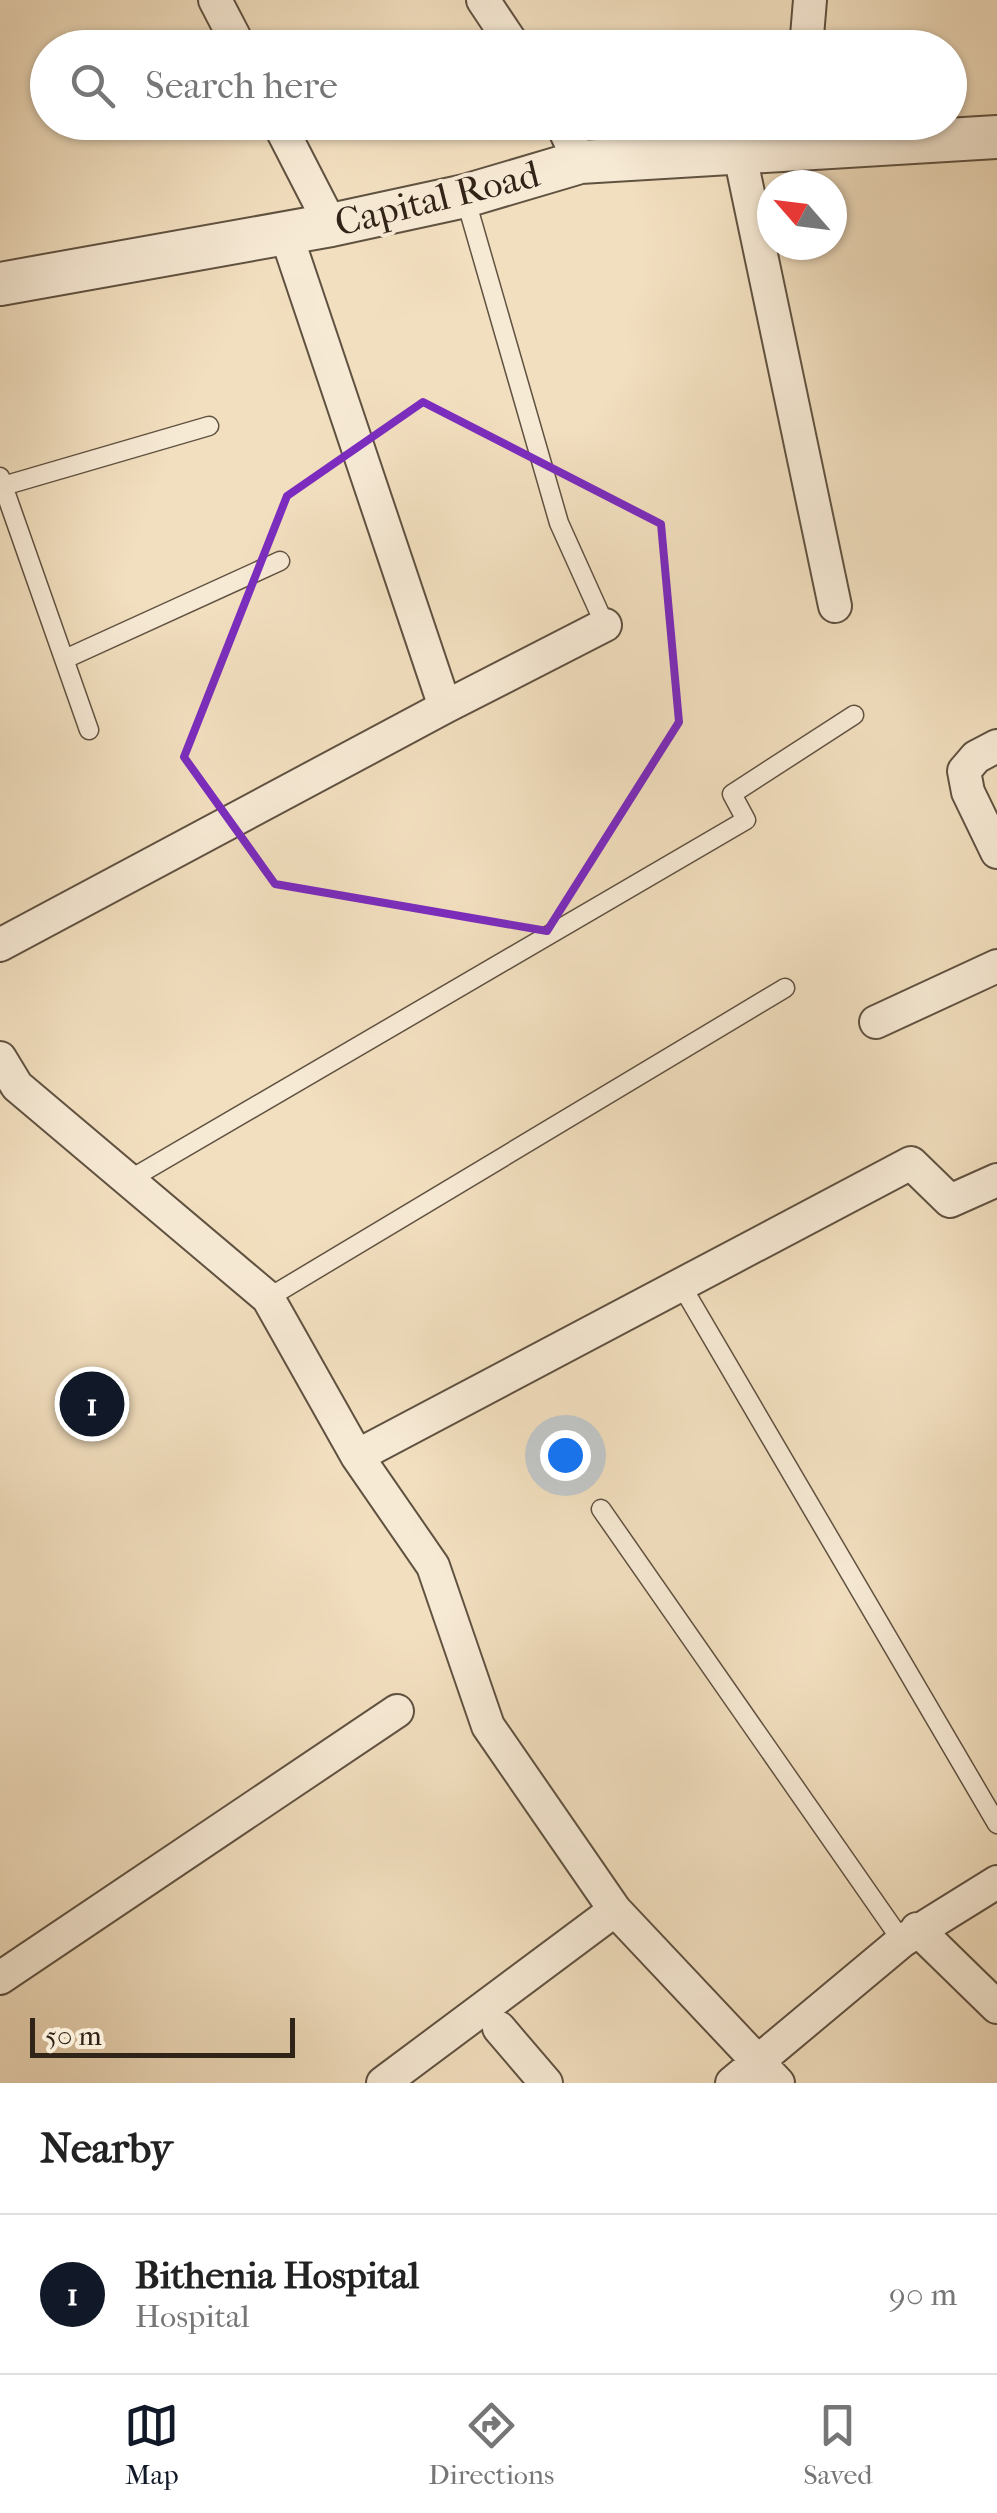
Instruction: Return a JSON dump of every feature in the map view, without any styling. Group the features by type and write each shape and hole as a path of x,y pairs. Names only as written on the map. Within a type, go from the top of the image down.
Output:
{"street":[{"path":"215,0 231,30"},
{"path":"482,0 503,30"},
{"path":"808,30 810,0"},
{"path":"287,140 331,225"},
{"path":"570,140 580,162"},
{"name":"Capital Road","path":"0,284 331,225 465,196 580,162 740,155 788,140"},
{"name":"Capital Road","path":"917,140 996,142"},
{"path":"740,155 834,606"},
{"path":"286,234 444,707"},
{"path":"0,945 606,624"},
{"path":"997,746 976,757 964,771 968,792 997,852"},
{"path":"876,1022 997,966"},
{"path":"0,1058 16,1086 268,1298 358,1456 433,1566 488,1726 615,1910 767,2072"},
{"path":"358,1456 911,1163 950,1200 997,1180"},
{"path":"0,1978 397,1711"},
{"path":"732,2083 767,2072 910,1935 997,1882"},
{"path":"383,2083 615,1910"},
{"path":"910,1935 997,2008"},
{"path":"499,2028 546,2083"}],"lane":[{"path":"465,196 560,523 606,624"},
{"path":"90,730 2,482 209,426"},
{"path":"65,660 280,561"},
{"path":"129,1180 746,820 732,794 854,715"},
{"path":"268,1298 785,988"},
{"path":"680,1283 997,1824"},
{"path":"601,1509 910,1935"}],"highlighted area":[{"path":"423,402 661,524 679,722 547,931 275,884 184,757 287,496"}],"place":[{"name":"Bithenia Hospital","path":"92,1404"}]}
